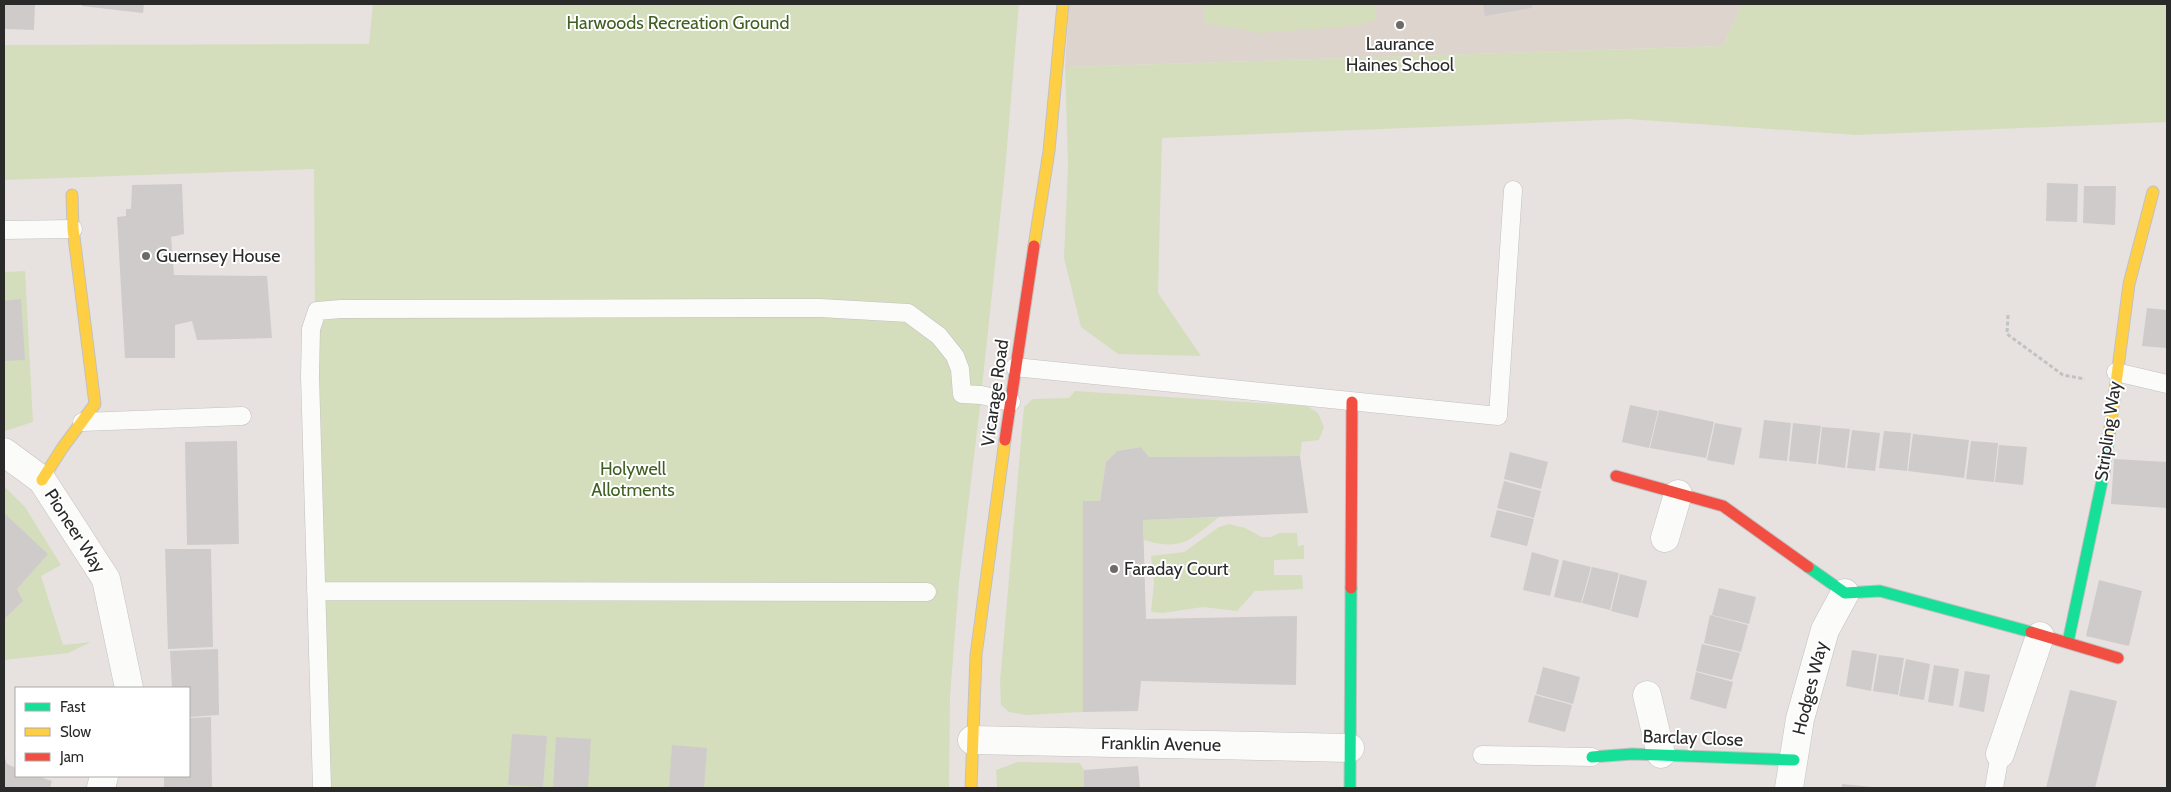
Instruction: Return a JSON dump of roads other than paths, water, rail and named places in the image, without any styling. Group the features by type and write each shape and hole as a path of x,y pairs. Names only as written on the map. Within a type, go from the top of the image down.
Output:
{"street":[{"name":"Vicarage Road","path":"971,788 976,655 1015,367 1049,151 1063,6"},
{"name":"Stripling Way","path":"2068,642 2104,472 2129,284 2153,192"},
{"path":"42,480 95,404 73,229 72,195"},
{"path":"1350,788 1352,402"},
{"name":"Pioneer Way","path":"4,452 42,480 106,579 130,687"},
{"path":"1616,476 1723,506 1845,593 1880,591 2040,636 2068,642 2118,658"},
{"path":"1665,538 1678,494"},
{"name":"Hodges Way","path":"1789,788 1800,719 1825,630 1845,593"},
{"path":"2000,754 2040,636"},
{"path":"1647,695 1661,754"},
{"name":"Franklin Avenue","path":"972,740 1350,748"},
{"name":"Barclay Close","path":"1592,757 1661,754 1794,760"}],"lane":[{"path":"1015,367 1498,416 1513,190"},
{"path":"4,230 73,229"},
{"path":"322,788 310,376 311,329 317,311 341,309 820,308 908,313 938,336 955,356 960,369 962,394 981,395 1011,402"},
{"path":"2116,378 2167,384"},
{"path":"82,422 242,416"},
{"path":"316,591 928,592"},
{"path":"1994,788 2000,754"},
{"path":"1482,755 1592,757"}],"place":[{"name":"Laurance Haines School","path":"1400,25"},
{"name":"Guernsey House","path":"146,256"},
{"name":"Faraday Court","path":"1114,569"}],"park label":[{"name":"Harwoods Recreation Ground","path":"678,23"},
{"name":"Holywell Allotments","path":"633,479"}]}
